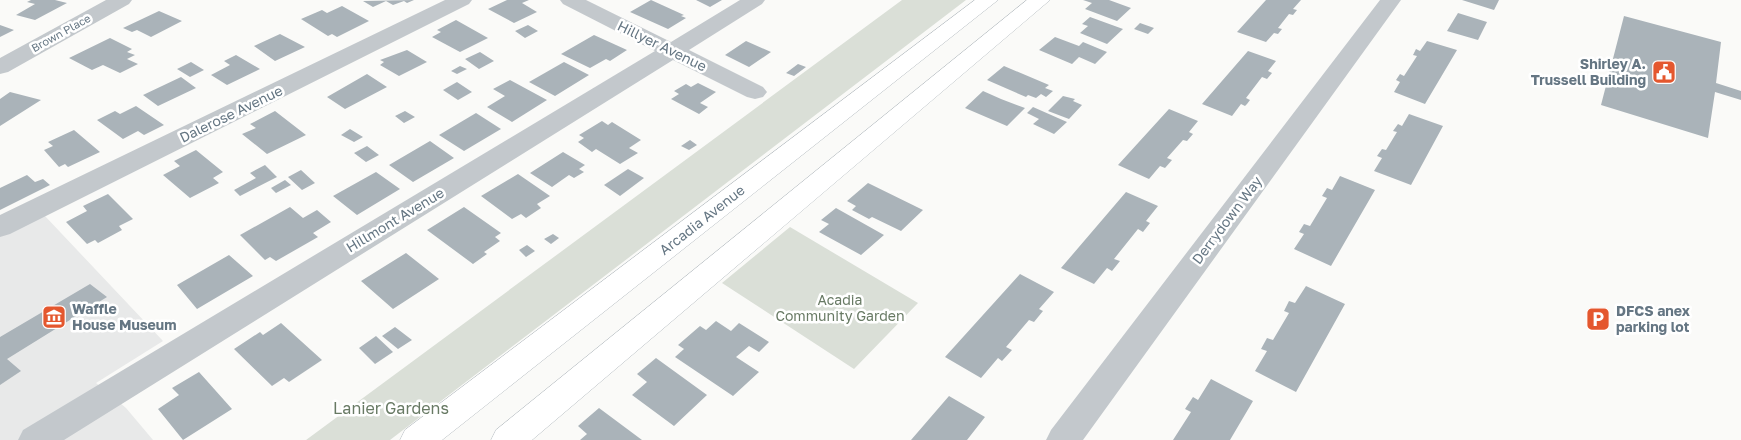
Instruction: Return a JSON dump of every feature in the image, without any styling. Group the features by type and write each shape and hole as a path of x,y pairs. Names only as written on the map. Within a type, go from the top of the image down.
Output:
{"street":[{"name":"Brown Place","path":"0,67 122,0"},
{"name":"Dalerose Avenue","path":"0,227 462,0"},
{"name":"Hillyer Avenue","path":"570,0 755,92"},
{"name":"Hillmont Avenue","path":"35,440 755,0"},
{"name":"Arcadia Avenue","path":"417,440 988,0"},
{"path":"508,440 1040,0"},
{"name":"Derrydown Way","path":"1063,440 1391,0"}],"shaded area":[{"path":"44,215 163,341 96,383 126,408 153,440 0,440 0,235"}],"green space":[{"name":"Lanier Gardens","path":"902,0 966,0 390,440 306,440"},
{"name":"Acadia Community Garden","path":"790,227 918,303 854,369 722,283"}],"building":[{"path":"31,0 55,0 67,3 35,20 16,15 35,4 27,2"},
{"path":"414,0 393,5 386,1 373,7 363,1"},
{"path":"507,0 529,0 522,3 537,12 514,23 488,9"},
{"path":"651,0 684,15 681,16 686,18 668,29 630,12"},
{"path":"696,0 722,0 710,7"},
{"path":"1083,0 1109,0 1131,8 1117,21 1085,9 1092,3"},
{"path":"1266,0 1301,0 1293,9 1297,10 1293,15 1289,14 1278,28 1282,29 1278,34 1274,33 1266,42 1237,32"},
{"path":"1462,0 1499,0 1494,10"},
{"path":"342,6 369,21 337,37 332,34 328,36 301,19 322,10 327,13"},
{"path":"159,11 182,21 151,37 137,30 132,32 123,28"},
{"path":"1458,13 1487,22 1478,40 1447,31"},
{"name":"Shirley A. Trussell Building","path":"1624,16 1721,42 1716,83 1741,91 1741,100 1715,92 1708,138 1601,105"},
{"path":"1090,17 1123,29 1107,44 1080,33 1088,26 1082,24"},
{"path":"456,20 488,38 460,52 432,37 441,32 437,30"},
{"path":"1140,23 1154,28 1148,34 1134,29"},
{"path":"0,25 14,30 0,37"},
{"path":"528,25 538,31 525,38 515,31"},
{"path":"280,34 305,47 275,61 254,46"},
{"path":"594,35 627,50 610,61 606,59 590,68 561,54"},
{"path":"1055,37 1079,46 1083,42 1107,52 1095,64 1079,57 1072,64 1039,50"},
{"path":"110,38 132,49 127,52 135,55 127,59 138,64 120,73 103,65 92,70 69,58"},
{"path":"746,41 771,52 749,67 725,55"},
{"path":"1427,41 1457,50 1425,104 1394,92 1400,82 1396,80 1400,74 1404,76 1417,56 1413,55 1416,49 1420,51"},
{"path":"407,50 427,62 399,76 380,65 384,62 380,60"},
{"path":"1248,51 1276,61 1268,71 1272,73 1267,79 1262,77 1246,98 1250,100 1247,104 1245,106 1241,104 1232,116 1202,104"},
{"path":"480,52 494,61 479,69 465,59"},
{"path":"236,55 260,69 227,85 211,75 230,65 224,61"},
{"path":"191,62 204,70 190,77 177,69"},
{"path":"564,62 589,75 555,96 529,82"},
{"path":"798,64 806,67 794,76 786,73"},
{"path":"460,66 467,69 457,74 451,71"},
{"path":"1004,66 1049,85 1045,88 1053,91 1046,97 1041,94 1036,98 1028,95 1026,97 987,80"},
{"path":"367,74 387,87 345,109 327,97"},
{"path":"181,77 196,88 158,106 143,95"},
{"path":"510,80 547,100 512,122 487,107 505,96 493,89"},
{"path":"457,82 472,92 458,100 443,90"},
{"path":"698,83 716,92 700,103 708,107 699,114 671,99 679,94 674,91 686,84 691,87"},
{"path":"983,91 1025,108 1007,126 965,108"},
{"path":"10,92 41,100 0,126 0,99"},
{"path":"1063,96 1075,99 1073,101 1082,105 1069,119 1048,111"},
{"path":"136,106 164,125 144,135 138,131 123,139 97,120 115,111 120,114"},
{"path":"1033,107 1067,122 1054,134 1033,124 1039,119 1027,113"},
{"path":"1169,109 1198,121 1189,132 1193,134 1187,141 1183,140 1167,158 1172,160 1165,168 1160,166 1149,179 1118,165"},
{"path":"275,111 306,135 267,154 242,134 256,128 250,124"},
{"path":"405,111 415,117 404,123 395,116"},
{"path":"476,113 501,129 464,151 439,135"},
{"path":"1409,114 1443,126 1411,185 1374,171 1382,158 1377,156 1382,149 1386,150 1397,132 1393,131 1398,124 1402,126"},
{"path":"602,121 608,125 612,122 641,140 629,148 638,153 620,164 596,149 592,152 578,142 584,138 579,135"},
{"path":"350,129 363,137 354,142 341,135"},
{"path":"74,130 100,152 68,167 65,164 59,167 44,150 53,146 48,142"},
{"path":"690,140 697,145 689,150 681,146"},
{"path":"430,141 454,158 413,182 389,165"},
{"path":"367,146 379,155 366,162 354,153"},
{"path":"196,150 223,172 213,178 219,183 190,198 163,175 180,166 174,161"},
{"path":"563,152 585,165 579,169 584,172 574,178 569,175 552,187 530,173"},
{"path":"265,165 277,177 240,196 234,190 256,178 250,173"},
{"path":"628,169 644,178 620,196 604,185"},
{"path":"301,170 315,183 302,190 288,177"},
{"path":"376,172 400,189 357,215 333,196"},
{"path":"518,174 550,196 537,204 541,208 526,218 521,214 512,219 481,196"},
{"path":"27,175 35,182 43,179 50,185 0,210 0,188"},
{"path":"1340,176 1375,190 1331,266 1294,249 1304,234 1299,232 1304,224 1310,226 1327,198 1322,196 1327,188 1332,190"},
{"path":"285,180 291,185 276,193 271,188"},
{"path":"868,183 923,210 901,231 872,217 869,219 852,210 856,206 847,201"},
{"path":"1126,192 1158,206 1146,221 1150,223 1143,232 1138,229 1114,259 1120,261 1112,271 1107,268 1094,284 1061,268"},
{"path":"108,194 133,219 119,226 122,230 98,243 95,240 87,244 66,222 87,211 83,206"},
{"path":"290,207 303,218 317,210 331,222 313,233 318,237 276,261 270,257 265,260 240,235"},
{"path":"464,207 501,233 495,237 500,241 484,252 487,254 473,264 427,230"},
{"path":"836,208 884,235 861,255 819,232 829,224 821,220"},
{"path":"553,234 559,238 551,244 544,239"},
{"path":"527,245 535,251 526,257 519,250"},
{"path":"406,253 439,279 393,309 361,281"},
{"path":"229,255 253,276 197,309 177,285"},
{"path":"1020,274 1054,292 1039,309 1043,311 1034,322 1029,320 1006,347 1012,350 1002,361 998,358 981,378 945,357"},
{"name":"Waffle House Museum","path":"90,284 107,297 7,359 21,371 0,385 0,337"},
{"path":"1306,286 1345,304 1296,392 1255,371 1267,351 1261,349 1267,338 1273,340 1289,313 1284,311 1289,301 1295,303"},
{"path":"716,321 731,331 739,323 769,342 759,352 749,346 736,357 759,372 733,396 675,357 684,349 678,345 700,326 706,330"},
{"path":"281,323 322,360 289,382 284,378 272,386 234,349 260,332 263,335"},
{"path":"395,327 412,340 398,349 382,336"},
{"path":"376,336 393,352 375,364 359,348"},
{"path":"656,358 707,395 674,426 632,395 647,382 637,374"},
{"path":"199,372 232,409 183,440 158,409 179,395 172,388"},
{"path":"1211,379 1253,401 1230,440 1173,440 1191,412 1185,409 1193,397 1198,400"},
{"path":"949,396 985,417 967,440 911,440"},
{"path":"599,408 642,440 580,440 587,434 578,426"}],"place":[{"name":"Shirley A. Trussell Building","path":"1664,72"},
{"name":"Waffle House Museum","path":"54,317"},
{"name":"DFCS anex parking lot","path":"1598,319"}]}
